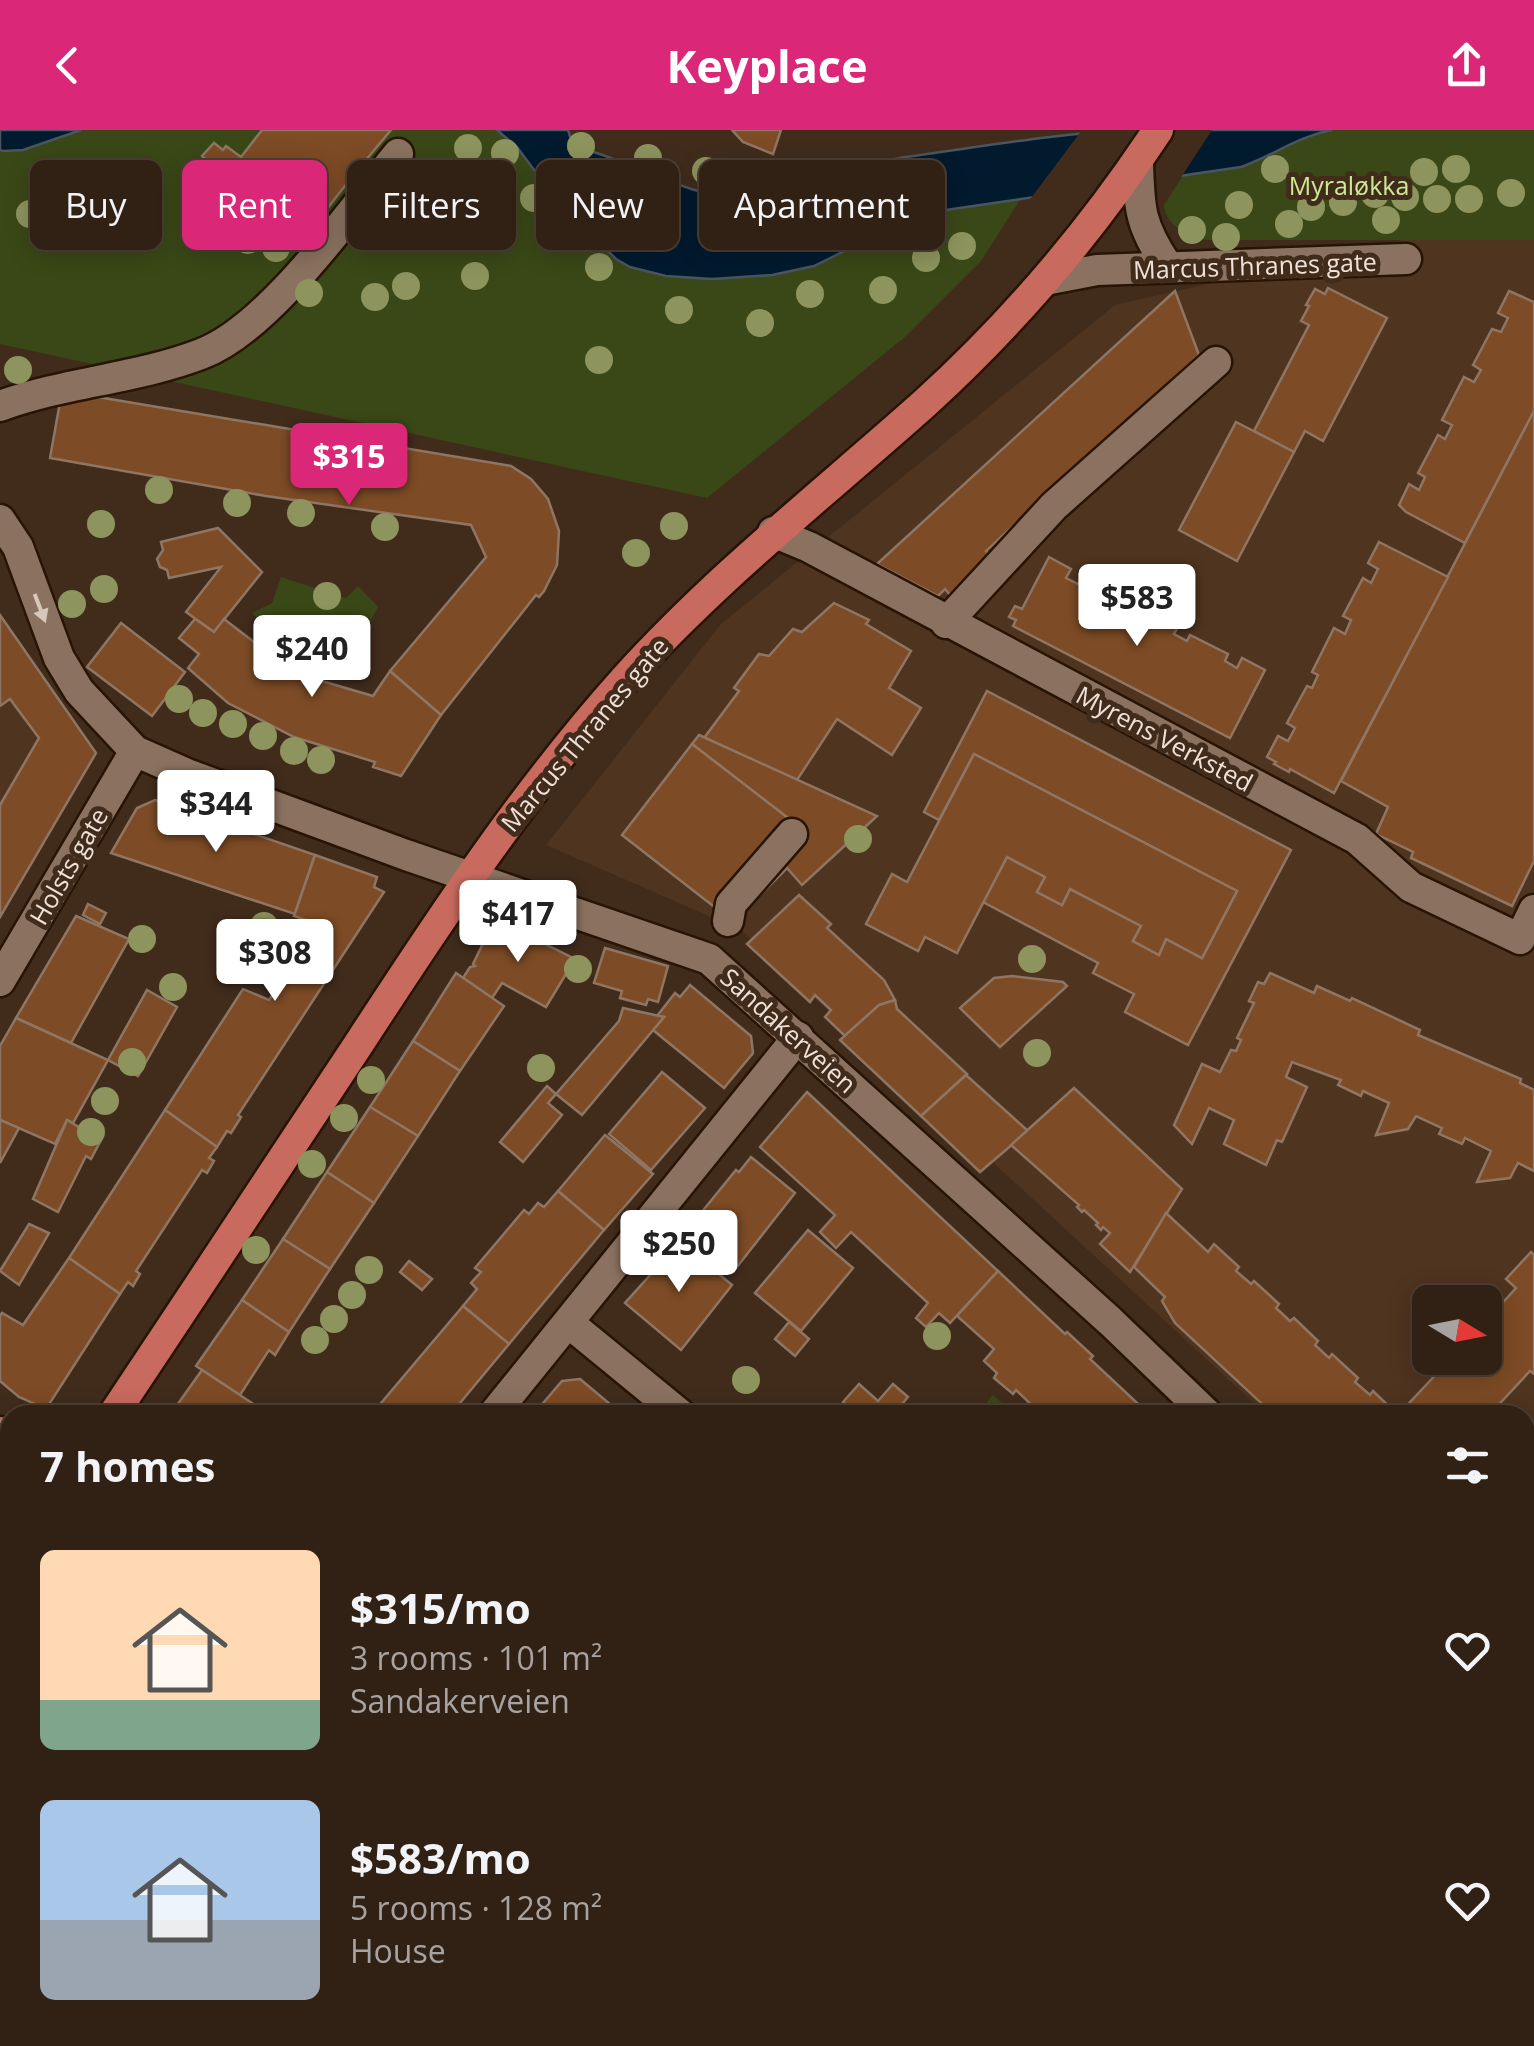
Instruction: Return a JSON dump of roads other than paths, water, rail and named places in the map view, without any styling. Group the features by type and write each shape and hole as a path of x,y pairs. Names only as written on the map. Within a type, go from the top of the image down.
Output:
{"main road":[{"name":"Marcus Thranes gate","path":"120,1405 470,878 543,777 598,710 706,593 926,402 1045,280 1094,221 1158,130"}],"street":[{"path":"0,406 38,392 172,364 236,336 289,284 398,154"},
{"path":"1138,161 1139,212 1168,267"},
{"name":"Marcus Thranes gate","path":"1045,280 1097,270 1406,260"},
{"path":"946,623 1054,506 1216,362"},
{"name":"Sandakerveien","path":"0,520 18,547 59,658 79,691 135,751 187,774 470,878 709,959 1096,1307 1198,1405"},
{"name":"Myrens Verksted","path":"773,532 1356,838 1411,887 1520,939 1534,910"},
{"name":"Holsts gate","path":"0,981 135,751"},
{"path":"709,959 728,921 731,904 792,834"},
{"path":"728,921 757,896"},
{"path":"501,1405 798,1037"},
{"path":"570,1324 669,1405"}],"water":[{"path":"0,130 81,130 23,150 3,151"},
{"path":"497,130 568,130 577,158 590,151 616,160 536,160 536,172 517,147"},
{"path":"1133,130 1332,130 1241,167 945,210 945,160 889,160 1048,137"},
{"path":"679,185 699,191 699,250 847,250 814,266 772,275 712,279 666,276 630,267 607,250 679,250"}],"park label":[{"name":"Myraløkka","path":"1349,185"}]}
